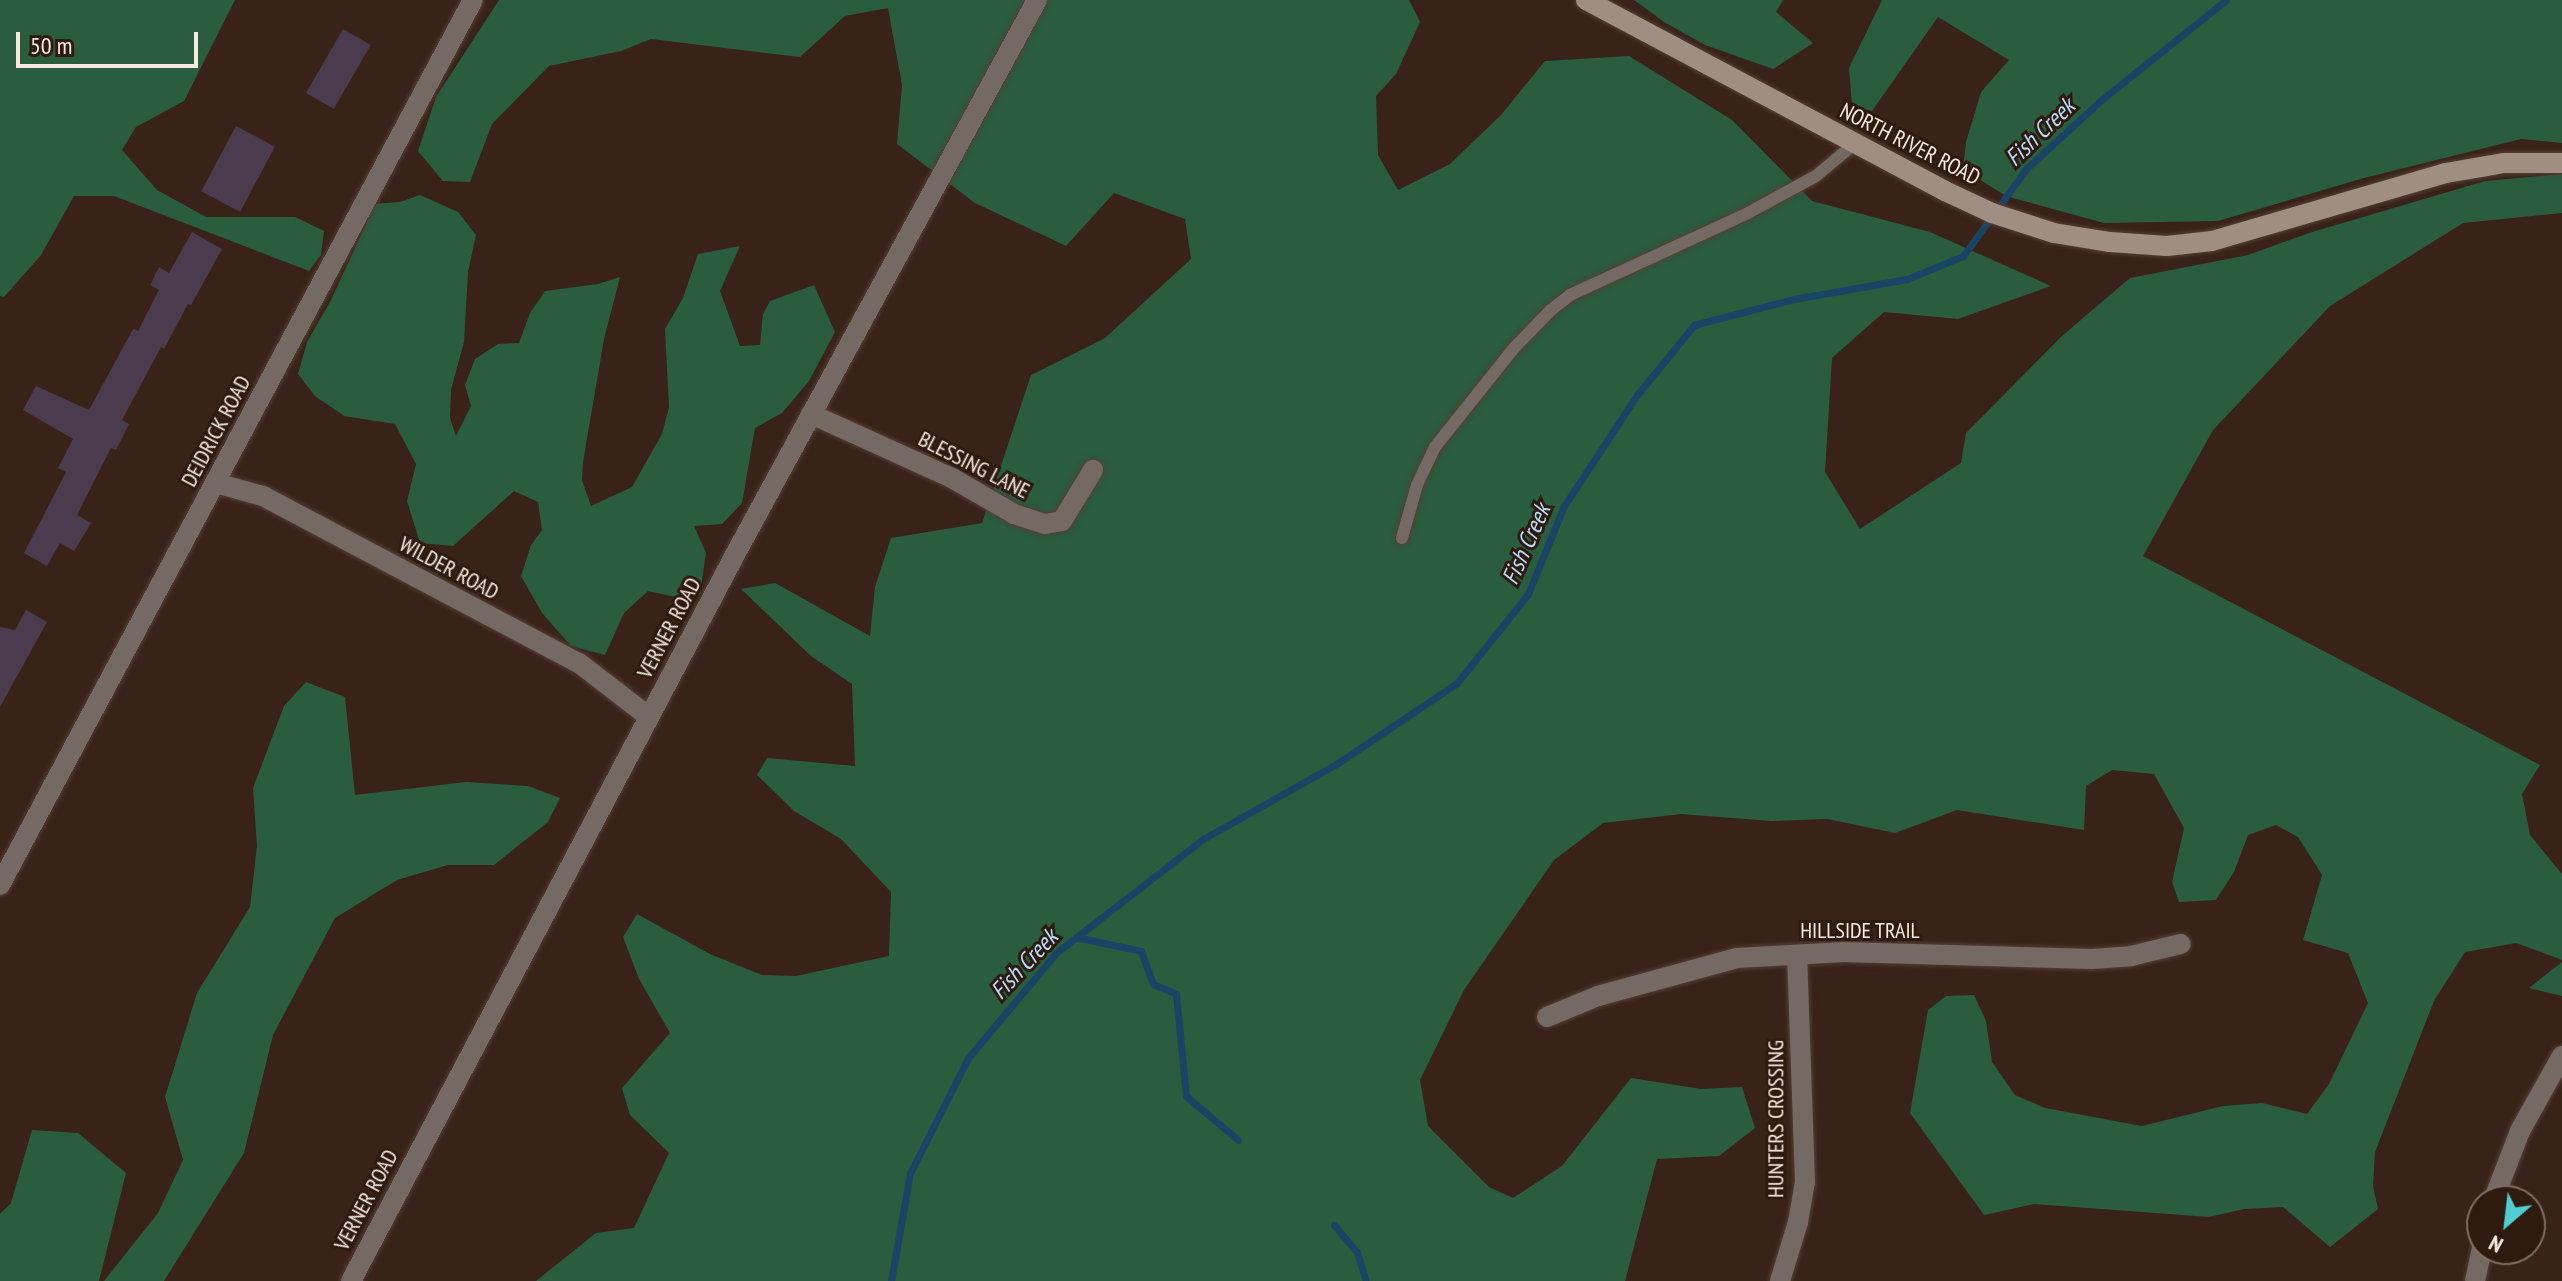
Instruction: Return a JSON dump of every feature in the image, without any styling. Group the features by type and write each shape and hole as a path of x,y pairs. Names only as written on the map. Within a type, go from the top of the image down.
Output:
{"street":[{"name":"DEIDRICK ROAD","path":"0,885 473,0"},
{"name":"VERNER ROAD","path":"351,1281 811,414 1037,0"},
{"name":"NORTH RIVER ROAD","path":"1586,0 1945,191 1992,213 2054,233 2110,242 2167,246 2212,241 2446,173 2504,163 2562,163"},
{"name":"BLESSING LANE","path":"811,414 952,478 1014,514 1045,524 1062,521 1093,470"},
{"name":"WILDER ROAD","path":"216,483 263,496 579,663 649,717"},
{"name":"HILLSIDE TRAIL","path":"1547,1017 1598,996 1675,972 1737,958 1844,952 2092,959 2131,956 2181,944"},
{"name":"HUNTERS CROSSING","path":"1780,1281 1798,1222 1805,1182 1797,955"},
{"path":"2499,1185 2520,1131 2562,1056"}],"lane":[{"path":"1402,538 1417,485 1435,447 1514,348 1551,310 1570,295 1748,213 1816,176 1854,144"}],"green space":[{"path":"0,0 235,0 184,101 136,127 122,150 157,190 206,217 295,217 324,231 321,255 309,271 114,196 74,196 41,255 4,297 0,296"},
{"path":"499,0 1409,0 1420,22 1396,74 1376,96 1378,155 1398,190 1450,164 1501,115 1545,61 1629,56 1732,120 1812,201 1930,232 2051,286 1958,319 1884,312 1832,358 1825,472 1860,529 1961,463 1966,433 2062,336 2130,278 2248,255 2309,233 2485,181 2562,174 2562,213 2463,223 2330,306 2213,430 2143,556 2540,765 2522,794 2530,835 2562,874 2562,960 2516,943 2465,952 2434,1001 2375,1152 2373,1186 2378,1209 2330,1247 2283,1207 2244,1209 2209,1217 2034,1204 1984,1215 1910,1113 1928,1010 1946,996 1974,995 1986,1021 1992,1062 2015,1095 2045,1108 2142,1126 2223,1106 2262,1103 2307,1114 2329,1084 2368,1003 2348,953 2303,940 2322,875 2298,837 2276,825 2248,835 2234,872 2216,900 2179,902 2172,882 2184,828 2154,774 2112,770 2086,786 2084,830 1957,810 1895,833 1827,819 1771,821 1681,814 1603,823 1554,860 1464,990 1420,1080 1428,1126 1489,1187 1513,1198 1562,1166 1631,1078 1701,1089 1742,1087 1755,1128 1719,1156 1657,1159 1625,1281 536,1281 596,1233 634,1228 669,1153 630,1115 622,1088 670,1033 639,979 623,937 637,914 710,954 762,975 796,976 889,956 891,892 841,839 794,811 757,775 767,758 855,766 852,684 811,656 741,589 775,583 870,636 875,587 891,538 982,523 1031,375 1105,338 1191,259 1185,219 1114,193 1066,246 975,203 897,144 902,85 888,8 845,16 800,57 651,39 621,51 549,66 492,124 470,182 443,181 418,151 436,97"},
{"path":"1634,0 1783,0 1776,12 1813,43 1773,69 1705,45 1664,22"},
{"path":"1882,0 2562,0 2562,143 2521,139 2364,178 2218,221 2104,223 2006,196 1963,169 1966,142 1981,92 2009,60 1938,17 1872,111 1852,105 1849,68"},
{"path":"420,195 458,212 476,235 468,272 464,342 451,390 450,418 456,436 471,406 465,385 475,359 498,344 519,343 530,313 545,291 598,284 620,277 604,339 583,462 582,480 591,506 632,487 662,434 669,407 665,329 683,298 698,254 740,246 720,291 740,346 760,345 763,314 770,301 814,285 835,332 809,381 782,413 755,428 742,503 722,524 694,526 706,553 700,594 689,600 648,591 624,613 605,655 571,646 542,613 521,576 531,545 542,530 538,502 514,491 453,546 420,543 407,501 416,464 395,424 344,416 315,396 298,374 307,342 331,300 367,222 371,204 400,202"},
{"path":"306,682 345,697 355,795 466,782 528,786 560,798 548,822 494,865 448,865 397,880 335,918 273,1035 244,1153 164,1281 104,1281 158,1213 183,1160 165,1097 197,993 250,907 257,846 253,788 284,706"},
{"path":"2562,962 2562,996 2529,988"},
{"path":"32,1130 78,1133 126,1173 99,1281 0,1281 0,1214 11,1203"}],"building":[{"path":"343,29 371,45 334,109 306,93"},
{"path":"236,126 275,147 240,212 201,191"},
{"path":"192,232 222,249 164,349 161,347 122,420 129,424 116,450 111,448 77,515 91,523 74,551 60,543 47,566 24,553 66,472 58,468 73,439 23,410 36,386 89,410 133,329 138,331 159,290 150,285 159,267 169,273"},
{"path":"26,610 47,622 0,707 0,627 15,630"}],"waterway":[{"name":"Fish Creek","path":"891,1281 910,1173 968,1058 1056,953 1203,839 1338,763 1457,683 1528,594 1564,506 1637,395 1694,325 1794,299 1907,279 1963,256 2026,169 2100,101 2226,0"},
{"path":"1076,937 1141,951 1153,984 1176,994 1186,1096 1238,1140"},
{"path":"1334,1225 1357,1252 1366,1281"}]}
